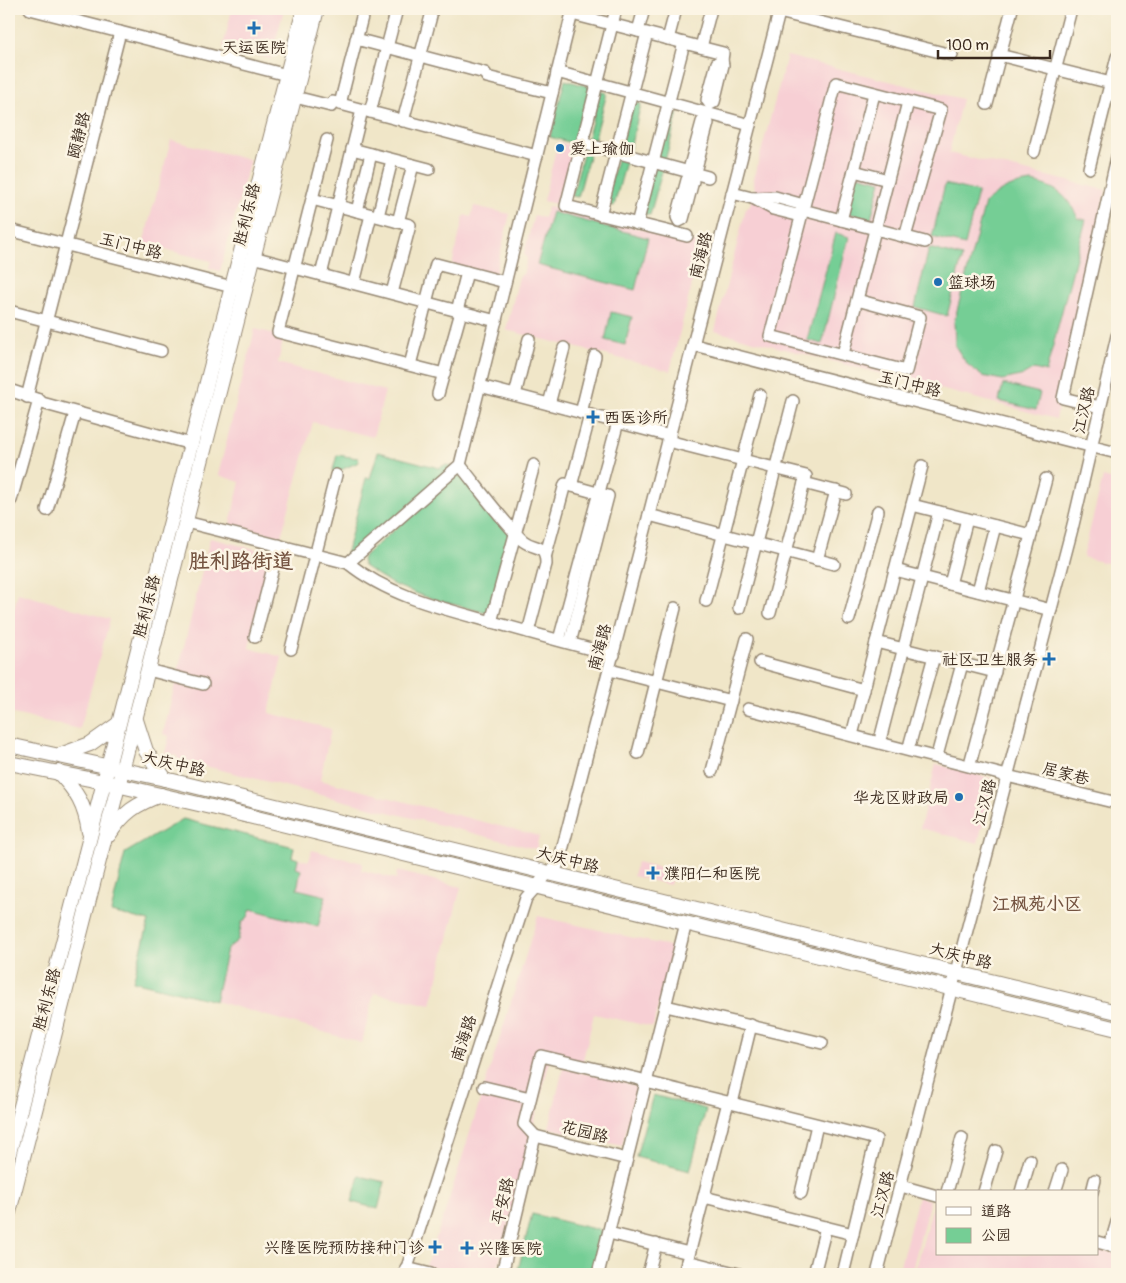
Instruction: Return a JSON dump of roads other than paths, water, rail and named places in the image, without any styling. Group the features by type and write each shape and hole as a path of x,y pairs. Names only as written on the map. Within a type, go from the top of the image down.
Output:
{"main road":[{"name":"胜利东路","path":"9,1212 186,522 238,289 304,9"},
{"name":"胜利东路","path":"9,1153 191,444 238,289 253,257 317,9"},
{"path":"135,718 146,751 165,779"},
{"path":"60,756 90,744 118,724"},
{"name":"大庆中路","path":"9,745 165,779 1117,1012"},
{"name":"大庆中路","path":"9,763 161,795 1117,1029"},
{"path":"58,772 73,788 81,801 87,818 90,837"},
{"path":"105,840 127,812 141,802 161,795"}],"street":[{"path":"30,9 288,75"},
{"path":"340,104 364,9"},
{"path":"321,275 352,149 387,47 397,9"},
{"path":"616,9 566,206 687,236"},
{"path":"600,215 632,92 643,32 644,9"},
{"path":"668,39 676,9"},
{"path":"701,47 711,9"},
{"path":"986,104 1012,9"},
{"path":"1034,152 1071,9"},
{"path":"780,10 952,55"},
{"name":"南海路","path":"406,1271 526,898 548,872 557,866 560,858 780,10"},
{"path":"348,563 460,465 573,11 612,24 723,53 723,65 714,102 708,112 708,124 696,168 692,173 693,181 683,219 679,221 676,233"},
{"path":"403,121 431,16"},
{"name":"颐静路","path":"12,500 47,321 120,32"},
{"path":"356,39 484,73 487,77 552,94"},
{"path":"638,224 684,43"},
{"path":"1000,55 1111,83"},
{"path":"1089,168 1117,57"},
{"path":"557,72 750,125"},
{"path":"857,300 920,317 906,371 770,336 836,83 941,110 905,236"},
{"path":"841,220 874,94"},
{"path":"295,97 331,106 333,102 537,156"},
{"path":"843,354 908,102"},
{"path":"327,140 278,332 444,374"},
{"path":"582,144 708,177"},
{"path":"352,149 429,169"},
{"path":"357,211 371,154"},
{"path":"1100,407 1063,398 1117,158"},
{"path":"354,283 392,160"},
{"path":"398,222 413,165"},
{"path":"854,171 888,180"},
{"path":"732,193 752,198 775,197 800,204 803,210 925,242"},
{"path":"312,199 410,225 392,294"},
{"name":"玉门中路","path":"9,230 238,289"},
{"path":"253,257 496,321"},
{"path":"410,365 436,264 506,282"},
{"path":"438,394 467,272"},
{"path":"9,311 161,351"},
{"path":"514,395 529,339"},
{"name":"江汉路","path":"878,1274 1073,525 1117,340"},
{"name":"玉门中路","path":"694,345 1117,453"},
{"path":"549,404 564,348"},
{"path":"570,486 586,414 595,356"},
{"path":"480,386 618,422 743,460 806,476 770,613"},
{"path":"9,390 75,413 191,444"},
{"path":"706,601 760,394"},
{"path":"739,608 793,401"},
{"path":"47,510 75,413"},
{"path":"598,493 618,422"},
{"path":"460,465 516,533 527,544 543,550 546,554"},
{"path":"491,622 534,465"},
{"path":"852,735 922,466"},
{"path":"291,649 336,475"},
{"path":"971,760 1046,479"},
{"path":"804,483 841,492 817,560"},
{"path":"528,632 565,484 598,493 608,496 564,642"},
{"path":"912,505 1031,534"},
{"path":"849,619 878,511"},
{"path":"881,736 938,512"},
{"path":"648,515 834,564"},
{"path":"950,584 967,519"},
{"path":"186,522 348,563 396,592 429,604 614,655"},
{"path":"978,591 995,526"},
{"path":"255,637 279,545"},
{"path":"895,570 1051,610"},
{"path":"638,753 676,608"},
{"path":"712,771 747,639"},
{"path":"876,642 995,672"},
{"path":"910,744 934,656"},
{"path":"760,662 864,690"},
{"path":"938,752 962,664"},
{"path":"148,670 203,684"},
{"path":"610,670 731,700"},
{"name":"居家巷","path":"748,709 1117,803"},
{"path":"598,1274 686,923"},
{"path":"666,1006 822,1043"},
{"path":"684,1274 751,1026"},
{"path":"535,1136 524,1124 541,1056 639,1079 876,1140 843,1274"},
{"path":"484,1087 530,1098"},
{"path":"801,1193 817,1125"},
{"name":"花园路","path":"535,1136 626,1159"},
{"name":"平安路","path":"502,1274 535,1136"},
{"path":"948,1190 962,1138"},
{"path":"985,1190 996,1151"},
{"path":"1022,1190 1030,1160"},
{"path":"1057,1190 1062,1170"},
{"path":"1092,1190 1095,1180"},
{"path":"900,1186 936,1196"},
{"path":"704,1196 853,1234"},
{"path":"1098,1242 1114,1247 1117,1222"},
{"path":"814,1274 826,1227"},
{"path":"609,1233 656,1244 739,1274"},
{"path":"648,1274 656,1244"},
{"path":"406,1271 431,1274"}],"place":[{"name":"天运医院","path":"254,28"},
{"name":"爱上瑜伽","path":"560,148"},
{"name":"篮球场","path":"938,282"},
{"name":"西医诊所","path":"593,417"},
{"name":"社区卫生服务","path":"1049,659"},
{"name":"华龙区财政局","path":"959,797"},
{"name":"濮阳仁和医院","path":"653,873"},
{"name":"兴隆医院预防接种门诊","path":"435,1247"},
{"name":"兴隆医院","path":"467,1248"}],"district":[{"name":"胜利路街道","path":"241,561"},
{"name":"江枫苑小区","path":"1037,904"}]}
